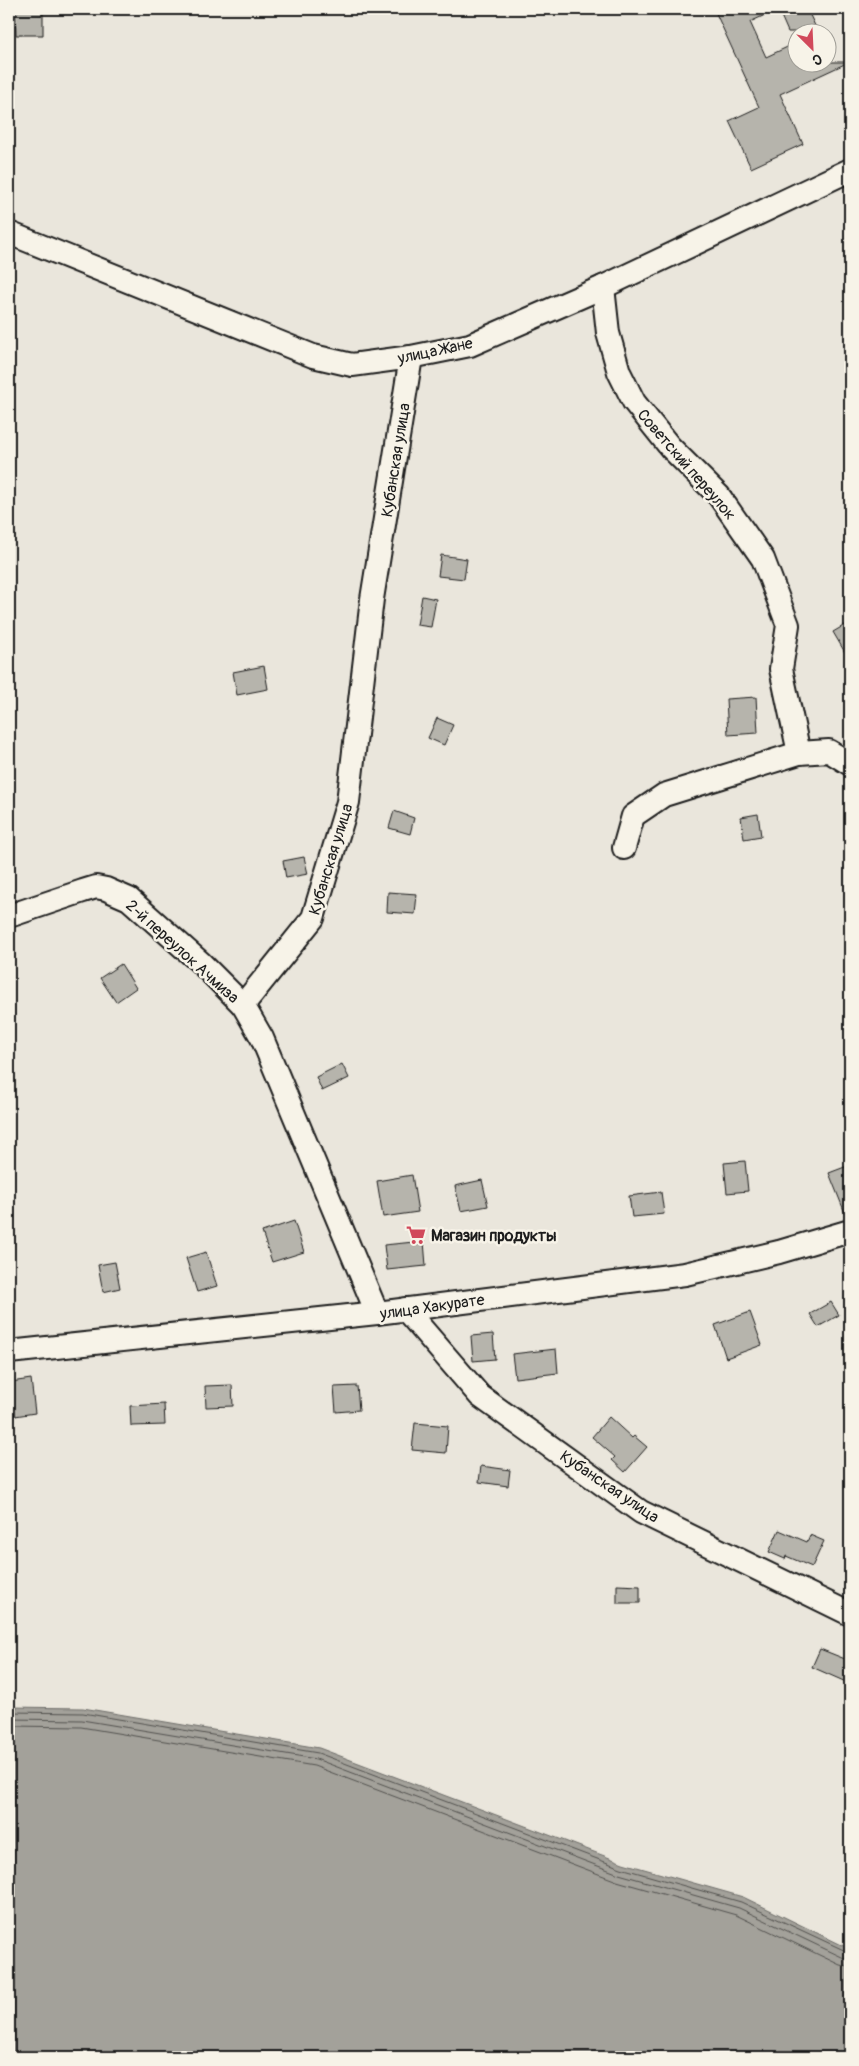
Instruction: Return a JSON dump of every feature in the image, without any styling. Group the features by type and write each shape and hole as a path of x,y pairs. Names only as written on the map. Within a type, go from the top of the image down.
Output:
{"street":[{"name":"улица Жане","path":"9,233 313,356 352,364 411,357 470,345 603,287 850,170"},
{"name":"Советский переулок","path":"603,287 608,333 619,372 634,402 670,447 719,496 763,559 788,625 781,669 799,753"},
{"name":"Кубанская улица","path":"243,1006 313,918 348,802 372,599 411,357"},
{"path":"624,848 633,816 664,795 799,753 830,751 850,764"},
{"name":"2-й переулок Ачмиза","path":"9,916 84,890 96,887 106,889 130,899 201,963 243,1006"},
{"path":"243,1006 262,1038 376,1314"},
{"name":"улица Хакурате","path":"9,1352 376,1314 685,1274 780,1252 850,1231"},
{"name":"Кубанская улица","path":"405,1309 480,1396 642,1512 850,1614"}],"water":[{"path":"9,1707 83,1708 319,1748 623,1863 743,1897 850,1949 850,2057 9,2057"}],"building":[{"path":"15,9 43,9 43,35 16,35"},
{"path":"714,9 778,9 750,22 766,57 786,48 786,72 827,72 780,94 803,144 751,168 729,121 759,107"},
{"path":"778,9 807,9 813,22 786,22 786,27"},
{"path":"836,62 849,62 836,68"},
{"path":"441,555 467,559 464,579 438,576"},
{"path":"422,596 436,599 431,627 417,625"},
{"path":"850,622 850,661 833,632"},
{"path":"264,666 268,689 237,695 233,672"},
{"path":"756,697 758,733 728,735 726,699"},
{"path":"437,718 453,725 444,745 428,738"},
{"path":"394,811 414,818 410,834 389,828"},
{"path":"758,814 761,836 744,839 741,817"},
{"path":"304,857 308,874 286,878 283,861"},
{"path":"388,892 417,894 415,914 387,912"},
{"path":"121,964 136,988 116,1002 100,978"},
{"path":"342,1064 349,1078 322,1091 316,1077"},
{"path":"745,1161 748,1191 727,1193 724,1163"},
{"path":"850,1165 850,1218 847,1218 829,1173"},
{"path":"412,1175 418,1212 383,1217 377,1181"},
{"path":"482,1180 488,1206 461,1211 455,1186"},
{"path":"661,1192 664,1214 632,1217 629,1196"},
{"path":"294,1221 304,1252 272,1262 262,1232"},
{"path":"424,1241 426,1266 387,1270 384,1245"},
{"path":"206,1252 217,1286 197,1292 186,1258"},
{"path":"115,1262 120,1288 103,1292 98,1265"},
{"path":"831,1302 839,1315 818,1327 810,1314"},
{"path":"750,1312 762,1345 726,1358 715,1325"},
{"path":"493,1334 495,1359 473,1361 471,1336"},
{"path":"556,1349 558,1373 515,1378 512,1354"},
{"path":"31,1379 35,1413 15,1416 11,1382"},
{"path":"232,1385 233,1406 206,1407 205,1386"},
{"path":"357,1386 359,1410 336,1412 334,1387"},
{"path":"164,1404 165,1425 131,1426 130,1406"},
{"path":"609,1417 632,1438 634,1436 647,1447 625,1472 612,1460 615,1457 592,1437"},
{"path":"415,1423 448,1426 446,1453 412,1450"},
{"path":"481,1466 510,1470 508,1486 479,1482"},
{"path":"779,1530 807,1542 810,1535 824,1541 812,1567 786,1556 785,1559 769,1552"},
{"path":"617,1585 640,1586 640,1603 617,1603"},
{"path":"820,1649 850,1661 850,1672 846,1682 812,1667"}],"place":[{"name":"Магазин продукты","path":"416,1235"}]}
